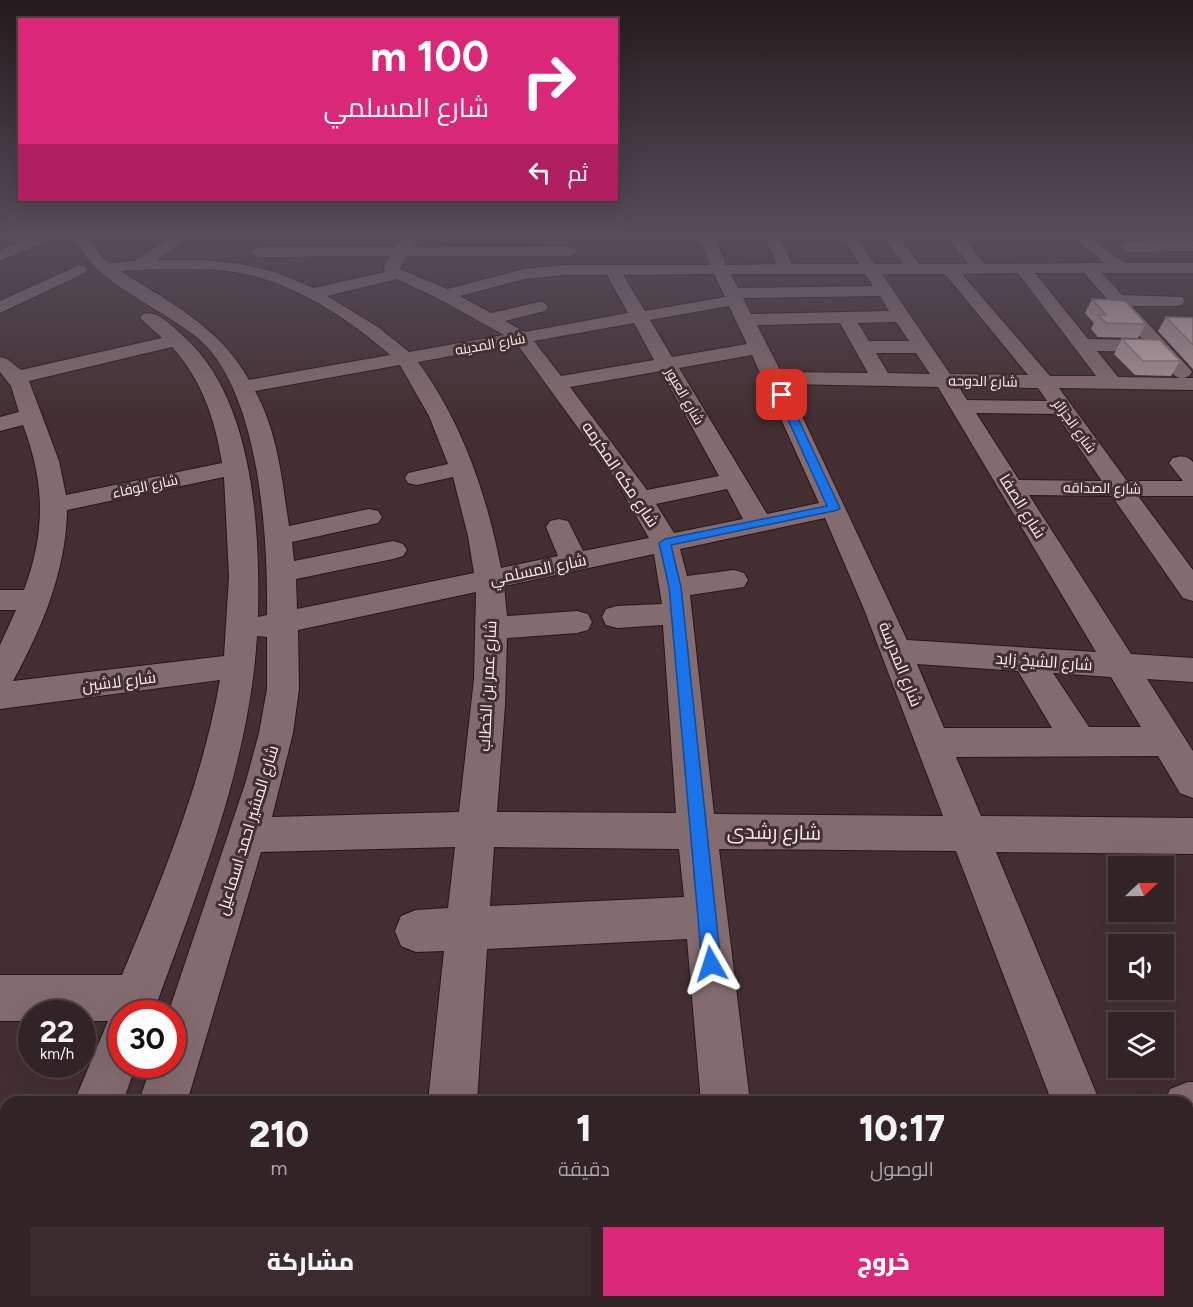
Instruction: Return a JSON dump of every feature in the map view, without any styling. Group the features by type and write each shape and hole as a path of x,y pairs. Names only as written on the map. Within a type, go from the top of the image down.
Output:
{"street":[{"name":"شارع عمر بن الخطاب","path":"0,308 31,295"},
{"name":"شارع المشير احمد اسماعيل","path":"124,295 193,355 215,393 228,431 236,467 243,546 242,632 239,666 221,753 186,862 135,1000"},
{"name":"شارع المشير احمد اسماعيل","path":"138,295 202,332 219,349 245,387 266,452 282,573 283,689 276,733 243,848 165,1096"},
{"name":"شارع عمر بن الخطاب","path":"314,295 356,320 373,342 405,358 433,403 461,468 473,504 488,579 492,628 453,1096"},
{"name":"شارع مكه المكرمه","path":"445,295 522,338 641,499 665,543 676,601 697,831 725,1096"},
{"name":"شارع العبور","path":"626,295 759,523"},
{"name":"شارع المدينه","path":"245,387 639,317 688,295"},
{"name":"شارع المدرسة","path":"733,295 834,508 895,651 1074,1096"},
{"path":"776,295 846,318 903,316"},
{"name":"شارع الصفا","path":"888,295 961,406 1193,782"},
{"name":"شارع الجزائر","path":"971,295 1044,382 1193,591"},
{"path":"1043,295 1112,383"},
{"path":"1112,295 1193,384"},
{"path":"1116,300 1176,301"},
{"path":"490,319 539,307"},
{"path":"846,318 881,379"},
{"path":"0,676 36,600 47,561 54,505 52,479 46,456 31,416 9,370 177,340"},
{"path":"1082,345 1193,352"},
{"path":"863,347 922,346"},
{"path":"557,383 759,348"},
{"name":"شارع الدوحه","path":"774,378 1193,384"},
{"path":"961,406 1063,408"},
{"path":"0,424 31,416"},
{"name":"شارع الوفاء","path":"54,505 236,467"},
{"path":"417,478 461,468"},
{"path":"641,499 734,480"},
{"name":"شارع الصداقه","path":"1011,487 1193,489"},
{"name":"شارع المسلمي","path":"242,632 834,508"},
{"path":"278,537 369,517"},
{"path":"559,527 574,561"},
{"path":"282,573 393,550"},
{"path":"617,617 676,601 734,580"},
{"path":"0,600 36,600"},
{"path":"492,628 577,622"},
{"name":"شارع الشيخ زايد","path":"895,651 1193,670"},
{"path":"1028,660 1079,741"},
{"name":"شارع لاشين","path":"0,696 239,666"},
{"path":"932,743 1168,741"},
{"name":"شارع رشدى","path":"186,862 243,848 476,829 1193,836"},
{"path":"416,931 706,917"},
{"path":"0,998 108,1013"},
{"name":"شارع المشير احمد اسماعيل","path":"100,1096 108,1074"}],"building":[{"path":"1092,299 1125,301 1146,324 1106,323 1098,315 1106,315"},
{"path":"1166,317 1193,318 1193,345"},
{"path":"1122,339 1160,340 1180,361 1143,361"}],"route":[{"path":"711,964 675,587 665,543 834,508 782,395"}]}
